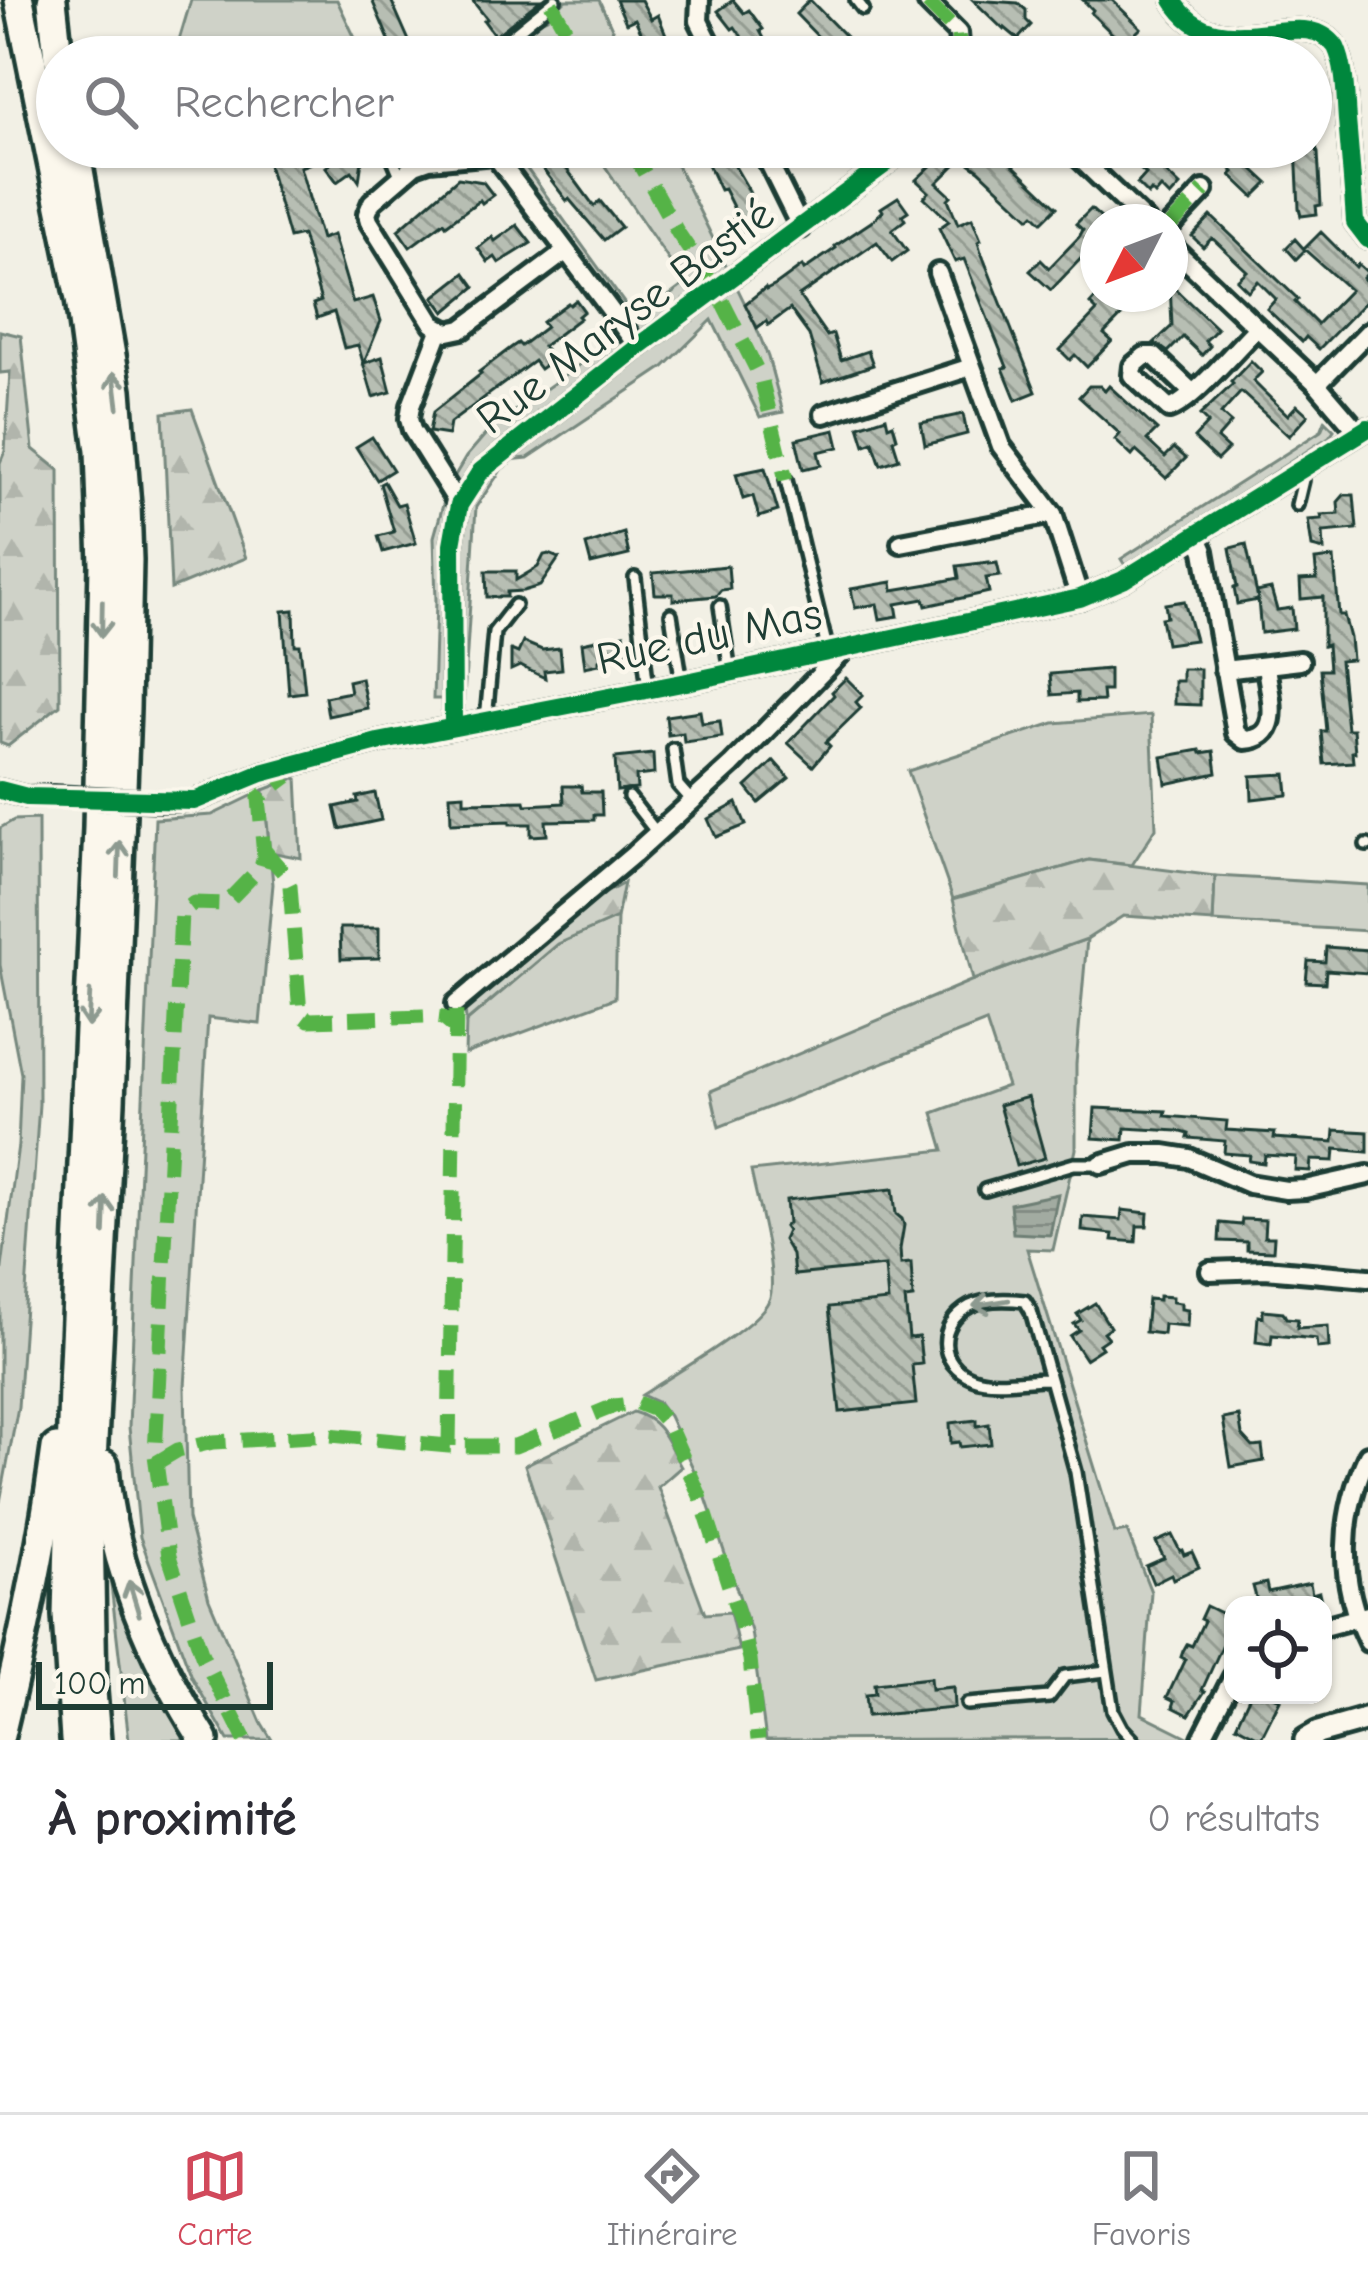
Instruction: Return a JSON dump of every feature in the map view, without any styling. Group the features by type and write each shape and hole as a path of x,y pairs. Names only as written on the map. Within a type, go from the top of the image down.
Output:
{"highway":[{"path":"3,0 36,128"},
{"path":"19,0 36,83"},
{"path":"37,0 44,36"},
{"path":"52,0 56,36"},
{"path":"46,168 80,299"},
{"path":"53,168 80,299 100,451 104,564 98,828 73,1386 68,1615 75,1740"},
{"path":"77,168 117,390 128,560 89,1522 96,1740"},
{"path":"100,1328 105,1474 113,1522 142,1624 204,1740"},
{"path":"0,1735 46,1520 60,1421 73,1386"}],"street":[{"path":"698,0 699,21 706,36"},
{"path":"1173,0 1183,16 1204,29 1295,22 1310,24 1329,36"},
{"path":"928,3 958,36"},
{"path":"1332,39 1344,79 1355,222 1368,239"},
{"path":"412,168 372,202 367,214 440,330 462,329 565,252"},
{"path":"504,168 638,347"},
{"path":"771,168 801,228"},
{"name":"Rue Maryse Bastié","path":"459,505 491,461 880,168"},
{"path":"1090,168 1127,204"},
{"path":"1188,207 1204,190"},
{"path":"1188,262 1364,430"},
{"path":"938,273 1001,446 1053,514 1080,598"},
{"path":"1192,393 1257,328"},
{"path":"440,330 409,418 459,505 452,544 453,727"},
{"path":"1317,384 1368,332"},
{"path":"824,414 970,367"},
{"name":"Rue du Mas","path":"0,804 51,796 194,801 290,764 378,742 1080,598 1124,580 1364,430"},
{"path":"901,543 1053,514"},
{"path":"1197,535 1204,551 1235,733 1245,740 1258,740 1272,724 1266,666"},
{"path":"455,1004 732,765 837,650"},
{"path":"1224,670 1300,661"},
{"name":"Rue du Mas","path":"0,790 27,797"},
{"path":"1100,1164 1134,1154 1164,1154 1189,1158 1249,1184 1286,1190 1368,1175"},
{"path":"1210,1271 1264,1269 1368,1277"},
{"path":"1368,1454 1353,1491 1345,1547 1347,1584 1363,1617 1368,1642"},
{"path":"1332,1625 1363,1617"},
{"path":"1205,1740 1224,1695"},
{"path":"1306,1740 1368,1719"}],"lane":[{"path":"510,36 555,0"},
{"path":"397,168 401,178"},
{"path":"1297,505 1303,481 1298,471"},
{"path":"786,480 837,650"},
{"path":"635,578 648,689"},
{"path":"486,720 494,632 515,605"},
{"path":"720,606 730,673"},
{"path":"671,614 682,682"},
{"path":"673,749 678,784 692,801"},
{"path":"628,797 657,833"},
{"path":"985,1190 1074,1163 1100,1164"},
{"path":"1048,1379 969,1377 956,1367 946,1349 944,1335 951,1321 972,1305 1004,1298 1025,1301 1031,1311 1076,1472 1113,1711 1133,1740"},
{"path":"967,1704 1049,1697 1065,1676 1106,1671"}],"green space":[{"path":"191,0 337,0 354,36 180,36"},
{"path":"566,0 599,0 615,36 530,36 525,28 547,18"},
{"path":"504,168 526,168 632,314 642,316 685,284 606,168 678,168 755,324 783,412 760,417 712,320 664,367 528,458 508,460 476,507 464,699 433,699 434,537 448,487 491,428 610,343 611,332 621,324"},
{"path":"0,331 21,336 33,449 59,470 60,705 8,746 0,743 0,463 5,451 10,372 0,373"},
{"path":"192,409 246,558 171,589 163,413"},
{"path":"1325,421 1334,430 1329,437 1126,567 1121,559 1321,431"},
{"path":"1151,715 1156,828 1132,865 1089,860 953,899 908,771 1054,723"},
{"path":"297,777 301,858 270,852 264,790"},
{"path":"264,790 273,884 260,1024 208,1018 185,1387 188,1519 209,1599 272,1740 228,1740 192,1677 140,1537 129,1427 155,819 212,815"},
{"path":"38,819 39,1104 18,1407 0,1502 0,1283 18,1145 21,1074 0,965 0,828 14,820"},
{"path":"1089,860 1215,876 1213,922 1123,916 1087,939 973,980 953,899"},
{"path":"1215,876 1368,885 1368,931 1213,922"},
{"path":"624,883 617,918 558,944 466,1022 465,1007 591,901"},
{"path":"617,918 615,998 465,1054 466,1022 558,944"},
{"path":"1087,939 1076,1064 1076,1149 1053,1250 1027,1249 1115,1533 1127,1531 1151,1592 1142,1714 1190,1738 766,1740 751,1631 704,1492 669,1416 659,1403 642,1395 731,1337 769,1300 769,1256 751,1171 944,1150 933,1113 1007,1086 986,1022 719,1127 711,1091 973,980"},
{"path":"633,1412 657,1426 681,1467 658,1487 705,1614 730,1612 739,1650 596,1680 525,1465"},
{"path":"109,1568 154,1687 186,1740 129,1740"}],"shaded area":[{"path":"1058,1194 1050,1235 1013,1233 1010,1204"}],"building":[{"path":"372,0 391,0 407,36 387,36"},
{"path":"472,0 541,0 495,36"},
{"path":"616,0 641,0 651,19 658,15 666,36 643,36 635,19 626,23"},
{"path":"733,0 744,13 749,10 763,36 741,36 718,11"},
{"path":"810,0 845,36 817,36 796,14"},
{"path":"973,0 1018,3 1026,10 1031,25 1021,36 1004,30"},
{"path":"1083,0 1112,0 1141,28 1135,36 1115,36"},
{"path":"269,168 300,168 321,239 333,235 353,303 373,297 381,321 364,363 382,357 391,392 373,397 358,345 344,348 334,312 317,318 313,304 321,301 302,235 289,238"},
{"path":"327,168 361,168 359,181 352,171 337,182"},
{"path":"542,168 566,168 594,206 600,201 621,227 604,240"},
{"path":"710,168 736,168 761,224 737,235 730,220 738,217 724,189 720,190"},
{"path":"929,168 952,168 937,183 951,196 948,199 958,224 972,218 1036,392 1016,400 964,259 955,262 939,228 949,221 924,197 929,192 916,180"},
{"path":"1016,168 1057,207 1042,222 1034,214 1030,218 979,170"},
{"path":"1139,168 1161,168 1180,186 1170,197 1161,188 1148,195 1137,184 1146,174"},
{"path":"1230,168 1252,168 1268,183 1254,197 1231,175"},
{"path":"1297,168 1319,168 1321,205 1316,206 1317,214 1301,216"},
{"path":"458,178 483,182 493,195 410,247 398,230"},
{"path":"898,197 908,211 892,230 907,251 892,262 877,242 799,296 827,336 833,334 841,360 868,351 873,365 823,382 809,335 790,309 757,328 745,304 836,248"},
{"path":"1211,216 1298,299 1295,302 1317,324 1350,290 1305,250 1296,259 1286,248 1295,239 1304,249 1321,232 1368,273 1363,278 1368,299 1319,349 1306,337 1302,342 1267,309 1276,299 1258,281 1248,291 1237,280 1247,271 1212,238 1203,247 1192,236"},
{"path":"517,225 531,243 499,263 495,257 488,262 478,248"},
{"path":"1079,237 1080,260 1051,290 1030,271 1041,260 1049,268"},
{"path":"465,273 475,287 445,312 434,297"},
{"path":"576,300 584,311 580,318 543,346 553,360 540,369 534,361 450,423 448,435 429,432 433,412 512,347 521,346 546,327 542,322"},
{"path":"1188,301 1217,329 1205,341 1210,346 1202,355 1183,337 1168,352 1154,343 1172,326 1171,312 1188,312"},
{"path":"1096,312 1125,312 1104,334 1112,341 1087,367 1075,355 1070,360 1060,350"},
{"path":"1251,361 1262,372 1253,381 1288,415 1297,405 1308,415 1289,436 1241,392 1221,414 1231,423 1217,439 1228,449 1217,460 1194,438 1208,423 1200,415"},
{"path":"1089,386 1105,391 1109,386 1157,430 1147,440 1165,457 1174,448 1186,458 1166,478 1136,451 1132,456 1115,440 1120,434 1079,397"},
{"path":"963,414 967,434 925,445 921,423"},
{"path":"886,417 888,426 893,424 899,459 881,465 873,442 865,445 859,426"},
{"path":"835,430 839,447 818,452 821,465 803,469 796,439"},
{"path":"372,437 393,470 377,480 356,447"},
{"path":"765,468 778,511 759,517 753,496 743,499 736,474"},
{"path":"384,482 397,505 404,503 416,543 383,552 378,536 394,532 380,484"},
{"path":"1344,495 1354,495 1357,529 1323,532 1324,550 1312,547 1308,520 1339,514 1338,502"},
{"path":"624,533 629,555 591,564 586,545"},
{"path":"1246,544 1258,599 1257,592 1271,589 1277,610 1292,608 1294,629 1261,633 1258,600 1237,604 1230,548"},
{"path":"549,554 559,558 540,586 507,592 507,597 487,597 486,571 516,571 516,580"},
{"path":"1334,558 1339,615 1344,615 1350,638 1352,660 1340,661 1347,729 1353,729 1355,752 1353,762 1324,764 1320,670 1329,670 1327,645 1323,646 1323,597 1301,599 1300,580 1317,579 1315,560"},
{"path":"997,563 1000,576 986,578 989,592 926,606 924,599 896,604 898,616 880,619 877,604 855,608 851,589 892,582 893,590 929,584 959,578 957,566"},
{"path":"728,566 730,589 716,596 673,600 673,594 655,594 653,573"},
{"path":"1184,601 1195,640 1166,644 1161,618 1167,617 1165,604"},
{"path":"294,610 295,645 300,645 305,692 289,694 283,611"},
{"path":"624,634 629,653 585,667 582,643"},
{"path":"523,642 542,650 560,648 562,669 544,671 545,678 520,666 511,670 511,650 518,653"},
{"path":"1109,669 1109,691 1102,691 1103,701 1077,702 1077,693 1052,695 1050,674"},
{"path":"1182,669 1200,669 1200,705 1174,704 1174,681 1182,681"},
{"path":"361,678 367,708 328,716 325,697 350,692 348,681"},
{"path":"846,678 863,695 856,702 861,708 826,742 830,746 813,766 788,743"},
{"path":"700,711 702,723 720,721 722,737 684,742 683,733 668,735 666,716"},
{"path":"1214,751 1217,773 1166,784 1162,757"},
{"path":"653,754 654,774 636,776 637,789 617,791 615,758"},
{"path":"774,761 789,778 759,803 746,787"},
{"path":"1286,774 1288,795 1252,799 1251,776"},
{"path":"563,786 601,792 602,815 594,815 594,820 546,821 547,835 531,836 531,824 451,823 450,795 464,794 464,802 564,803"},
{"path":"375,793 381,820 340,829 335,807"},
{"path":"737,803 746,825 716,837 708,819"},
{"path":"340,928 379,928 379,958 341,959"},
{"path":"1326,947 1368,950 1368,973 1326,970 1325,983 1306,982 1308,961 1325,962"},
{"path":"1028,1097 1045,1158 1016,1166 999,1105"},
{"path":"1095,1108 1166,1111 1165,1116 1227,1121 1226,1130 1275,1133 1274,1138 1334,1142 1335,1130 1368,1132 1368,1152 1335,1149 1334,1161 1311,1160 1310,1171 1295,1170 1296,1157 1265,1155 1264,1163 1249,1161 1250,1155 1224,1153 1225,1141 1188,1138 1189,1134 1178,1131 1125,1128 1124,1140 1093,1138"},
{"path":"893,1189 896,1214 904,1225 901,1264 911,1263 913,1298 905,1299 909,1338 919,1337 922,1364 912,1365 916,1404 840,1412 829,1307 888,1301 885,1266 794,1275 792,1255 783,1240 788,1223 786,1200"},
{"path":"1122,1210 1148,1213 1147,1226 1137,1226 1136,1242 1082,1231 1083,1217 1121,1220"},
{"path":"1242,1219 1265,1220 1264,1237 1274,1237 1273,1251 1247,1250 1247,1242 1219,1241 1220,1223 1241,1225"},
{"path":"1159,1296 1172,1297 1172,1302 1188,1310 1187,1326 1164,1324 1163,1334 1145,1332 1148,1299 1159,1300"},
{"path":"1095,1303 1110,1327 1103,1332 1108,1338 1099,1344 1102,1348 1085,1359 1070,1336 1079,1330 1074,1324 1081,1320 1077,1314"},
{"path":"1263,1310 1298,1319 1297,1328 1328,1326 1329,1347 1317,1348 1316,1339 1272,1335 1271,1344 1256,1342 1258,1316 1263,1317"},
{"path":"1239,1416 1242,1435 1253,1447 1262,1446 1264,1461 1231,1467 1223,1419"},
{"path":"977,1420 977,1426 989,1424 991,1444 960,1447 959,1442 951,1443 950,1423"},
{"path":"1172,1535 1184,1555 1192,1552 1199,1567 1153,1583 1146,1566 1164,1558 1156,1542"},
{"path":"1266,1583 1268,1592 1310,1583 1312,1594 1319,1592 1320,1596 1256,1596 1253,1586"},
{"path":"1206,1606 1224,1615 1224,1642 1205,1691 1189,1715 1173,1707 1175,1701 1167,1697 1185,1659 1183,1651 1187,1644 1192,1646 1204,1621 1200,1619"},
{"path":"930,1678 931,1689 953,1687 954,1708 867,1716 865,1695 875,1694 874,1684"},
{"path":"1246,1704 1278,1704 1261,1738 1236,1725"}],"marked path":[{"path":"551,3 569,36"},
{"path":"928,3 958,36"},
{"path":"642,168 716,289 761,378 786,480"},
{"path":"1188,207 1204,190"},
{"path":"245,1740 202,1655 169,1556 155,1455 181,913 194,903 225,904 261,867 259,798 288,776"},
{"path":"263,849 290,886 300,1013 309,1020 425,1016 443,1018 455,1028"},
{"path":"449,1446 456,1004"},
{"path":"156,1463 178,1450 213,1442 330,1435 449,1446 515,1446 614,1406 637,1403 655,1410 668,1424 700,1496 741,1623 750,1659 758,1740"}],"cycle path":[{"path":"1173,0 1191,21 1212,31 1303,30 1324,36"},
{"path":"1332,43 1342,64 1355,222 1368,239"},
{"path":"453,727 452,544 459,505 481,471 638,347 880,168"},
{"path":"0,790 27,797 194,801 262,773 378,742 1080,598 1123,580 1368,428"}]}
